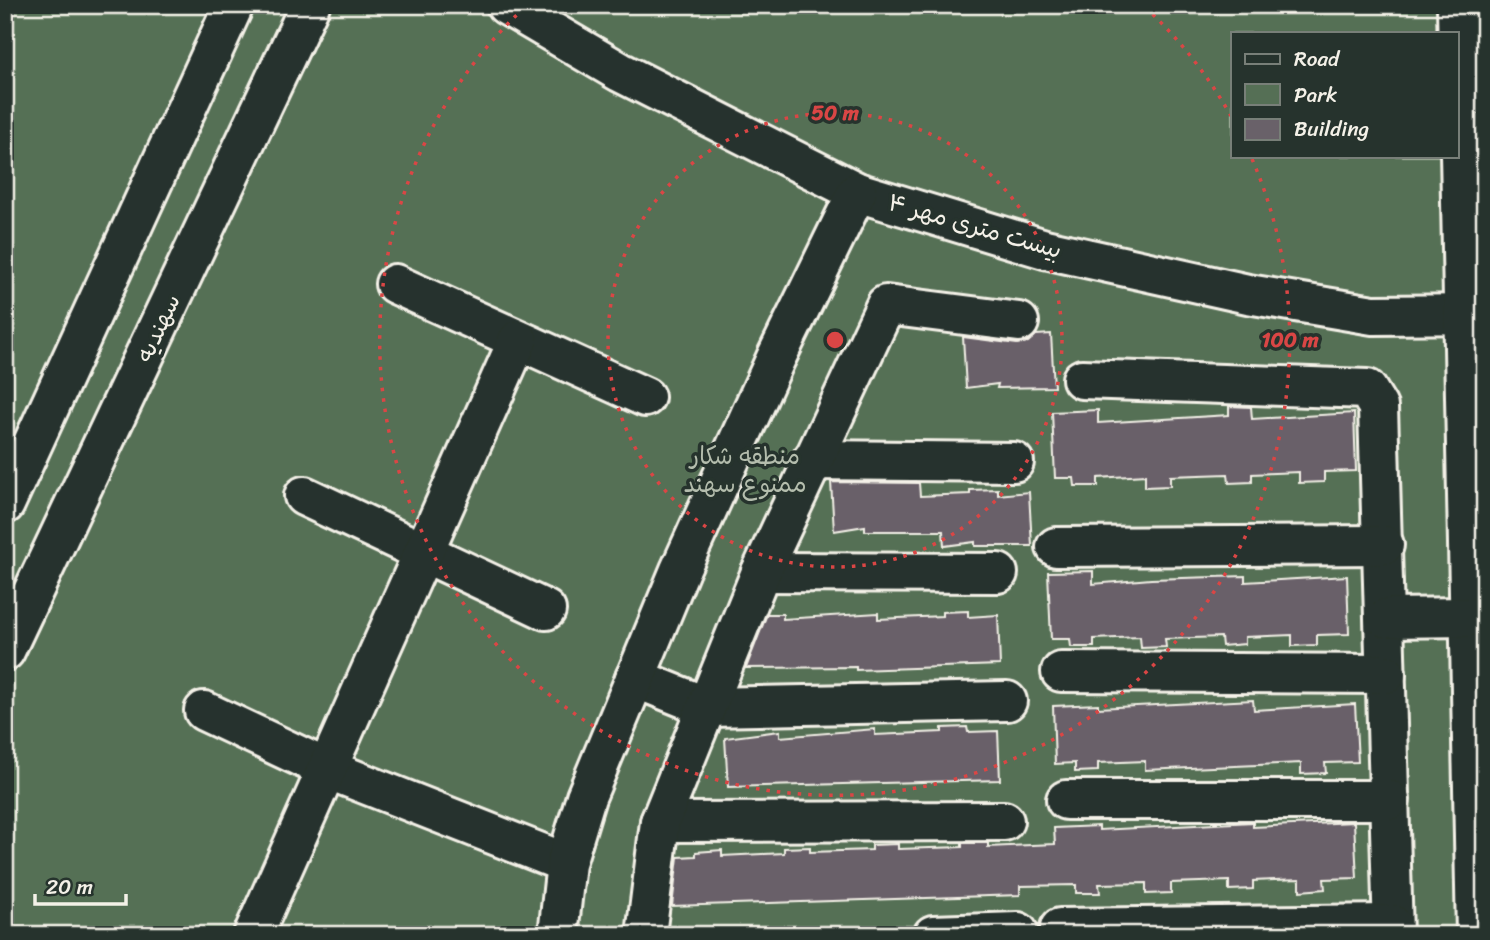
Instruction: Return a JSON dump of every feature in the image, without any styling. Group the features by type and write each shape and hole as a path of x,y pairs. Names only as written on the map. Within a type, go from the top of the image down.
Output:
{"street":[{"path":"9,484 234,5"},
{"name":"سهندیه","path":"5,651 310,5"},
{"name":"بیست متری مهر ۴","path":"506,5 620,72 857,192 1045,249 1248,294 1373,315 1475,314"},
{"path":"1457,5 1475,314 1470,617 1476,935"},
{"path":"558,935 566,863 586,797 635,678 776,358 857,192"},
{"path":"395,284 645,397"},
{"path":"646,935 660,822 761,572 886,306 1019,322"},
{"path":"253,935 518,340"},
{"path":"1060,928 1393,929 1378,407 1367,389 1082,379"},
{"path":"812,460 1014,462"},
{"path":"304,496 546,611"},
{"path":"1056,547 1384,545"},
{"path":"761,572 998,573"},
{"path":"1386,618 1470,617"},
{"path":"1062,672 1386,674"},
{"path":"635,678 707,707 1007,701"},
{"path":"204,712 327,769 566,863"},
{"path":"1066,800 1390,800"},
{"path":"660,822 1004,821"},
{"path":"933,935 1018,932"}],"green space":[{"name":"منطقه شکار ممنوع سهند","path":"5,5 1485,5 1485,935 5,935"}],"building":[{"path":"1051,334 1054,387 997,388 998,384 966,388 963,337 1017,344 1028,342 1036,335"},
{"path":"1229,406 1251,407 1252,419 1354,413 1356,471 1324,472 1324,482 1299,483 1299,472 1252,474 1252,482 1229,483 1228,474 1170,476 1170,486 1145,487 1145,475 1098,478 1098,486 1075,486 1074,478 1055,478 1052,412 1098,410 1098,423 1229,415"},
{"path":"831,482 919,483 920,496 970,494 970,490 998,489 998,495 1029,492 1032,546 975,546 975,542 944,546 943,531 865,531 865,526 834,531"},
{"path":"1093,571 1093,584 1245,576 1245,582 1347,576 1349,634 1317,635 1317,645 1292,646 1292,635 1245,637 1245,644 1222,646 1221,637 1165,639 1166,647 1141,648 1140,637 1094,639 1094,647 1071,647 1070,639 1051,639 1048,572"},
{"path":"968,611 968,617 998,615 1000,665 856,670 856,667 746,668 767,614 783,614 783,619 878,613 878,619 942,616 942,612"},
{"path":"1253,700 1254,710 1355,704 1358,762 1325,763 1326,773 1301,774 1301,763 1145,770 1145,761 1098,763 1098,771 1075,772 1075,763 1055,764 1053,706 1098,704 1098,708"},
{"path":"967,727 968,732 998,731 1000,780 728,787 725,738 780,731 780,737 875,729 875,735 942,732 942,728"},
{"path":"1253,822 1253,827 1354,822 1357,878 1324,879 1325,889 1300,891 1300,879 1253,881 1253,889 1229,890 1229,881 1171,883 1171,893 1146,894 1146,883 1099,884 1100,893 1076,893 1076,885 1020,886 1020,895 672,906 678,857 696,856 696,852 722,850 722,856 784,853 784,848 810,847 810,852 872,850 872,845 898,844 898,849 962,847 962,843 988,843 988,847 1055,844 1054,828 1099,826 1099,830"}]}
